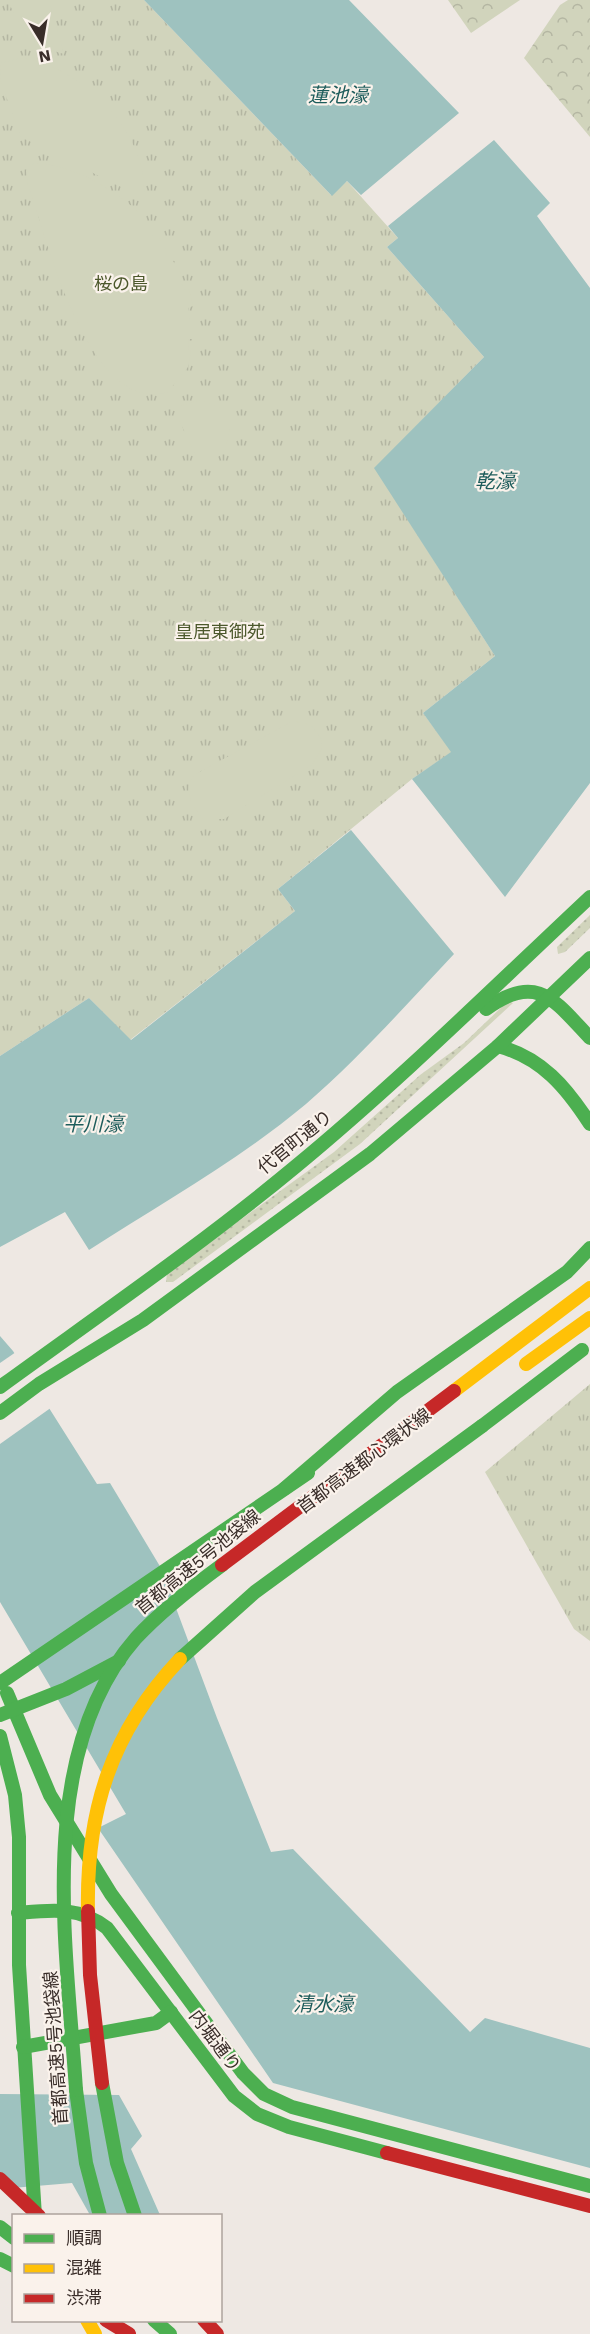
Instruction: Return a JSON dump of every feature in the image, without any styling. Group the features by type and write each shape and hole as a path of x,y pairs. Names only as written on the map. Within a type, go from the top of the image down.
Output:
{"main road":[{"name":"代官町通り","path":"0,1387 291,1184 414,1061 590,897"},
{"path":"0,1413 39,1384 143,1320 370,1154 498,1046 590,958"},
{"path":"414,1061 467,1026 506,994 525,990 549,996 590,1038"},
{"path":"498,1046 517,1050 540,1062 590,1124"},
{"path":"291,1184 306,1191 323,1189"},
{"path":"280,1492 397,1392 567,1272 590,1248"},
{"path":"447,1378 590,1281"},
{"name":"首都高速5号池袋線","path":"99,2214 86,2163 78,2109 63,1874 67,1796 80,1743 94,1706 127,1649 171,1603 590,1288"},
{"path":"514,1372 590,1318"},
{"path":"134,2214 122,2179 109,2128 97,2039 88,1897 92,1837 101,1791 117,1747 153,1687 197,1640 256,1591 483,1426 590,1343"},
{"name":"首都高速都心環状線","path":"0,1683 388,1418"},
{"path":"0,1715 66,1689 152,1641"},
{"name":"内堀通り","path":"0,1683 8,1694 50,1795 111,1894 243,2073 264,2094 292,2107 590,2186"},
{"path":"0,1736 17,1816 23,2047 33,2213"},
{"name":"内堀通り","path":"18,1913 76,1910 99,1920 118,1941 234,2096 257,2114 271,2121 590,2206"},
{"path":"23,2047 156,2023 171,2012"},
{"path":"0,2179 33,2213"},
{"path":"0,2195 33,2213"},
{"path":"110,2322 131,2334"},
{"path":"118,2322 131,2334"},
{"path":"157,2322 169,2334"},
{"path":"206,2322 217,2334"}],"green space":[{"name":"皇居東御苑","path":"0,0 144,0 331,195 347,181 398,238 387,247 484,357 375,468 495,656 423,713 452,752 412,779 278,889 295,911 130,1040 89,998 0,1056"},
{"path":"7,0 49,0 64,54 51,50 34,40 22,28"},
{"path":"448,0 520,0 471,33"},
{"path":"568,0 590,0 590,137 524,58 560,5"},
{"path":"21,58 44,64 66,74 88,88 106,106 122,126 135,148 142,171 144,195 141,197 21,137 0,80 1,63"},
{"name":"桜の島","path":"37,163 68,169 83,175 125,201 148,222 145,226 153,236 156,233 181,274 178,277 185,290 189,289 193,306 188,308 190,321 193,321 193,339 189,339 188,350 191,351 188,367 168,392 140,392 115,377 94,351 75,317 60,280 28,185 26,171 29,165"},
{"path":"200,400 220,408 230,428 225,450 213,462 204,462 196,456 176,414 180,406"},
{"path":"293,721 311,725 322,740 321,750 312,765 224,819 203,819 190,798 190,780 194,775"},
{"path":"590,915 590,928 565,952 558,954 557,947"},
{"path":"508,1001 513,1003 360,1144 173,1282 166,1282 167,1273 334,1152 420,1075 464,1043"},
{"path":"590,1384 590,1641 574,1629 485,1472"}],"water":[{"name":"蓮池濠","path":"144,0 349,0 459,113 361,195 347,181 332,196"},
{"name":"乾濠","path":"494,140 550,203 537,216 590,288 590,783 505,897 412,779 451,752 423,713 495,656 374,468 484,357 387,247 398,238 388,226"},
{"name":"平川濠","path":"351,830 454,954 363,1050 306,1104 254,1144 200,1180 89,1250 65,1212 0,1247 0,1056 89,998 131,1040 295,911 278,889"},
{"name":"清水濠","path":"0,1336 13,1351 97,1484 110,1483 161,1568 217,1718 271,1852 293,1849 470,2032 485,2018 590,2048 590,2168 273,2083 98,1828 126,1814 0,1602"},
{"path":"0,2094 119,2095 142,2136 131,2149 160,2214 89,2214 72,2183 0,2189"}],"pier":[{"path":"16,1352 52,1407 0,1444 0,1363"}],"traffic: fast":[{"path":"0,1387 186,1252 295,1167 408,1068 590,897"},
{"path":"0,1413 39,1384 143,1320 370,1154 498,1046 590,958"},
{"path":"486,1009 504,998 519,993 532,992 544,995 566,1012 590,1038"},
{"path":"498,1046 528,1058 552,1076 572,1098 590,1124"},
{"path":"284,1489 397,1392 567,1272 590,1248"},
{"path":"482,1426 582,1350"},
{"path":"180,1659 255,1592 482,1426"},
{"path":"0,1683 308,1473"},
{"path":"76,2090 67,1976 64,1854 70,1795 82,1738 104,1685 136,1638 178,1599 222,1565"},
{"path":"0,1715 66,1689 119,1661"},
{"path":"7,1693 50,1795 111,1894 243,2073 264,2094 292,2107 590,2186"},
{"path":"0,1736 15,1795 19,1837 19,1965 35,2214"},
{"path":"18,1913 64,1911 86,1916 107,1928 234,2096 257,2114 289,2127 387,2153"},
{"path":"23,2047 156,2023 171,2012"},
{"path":"102,2083 117,2163 134,2214"},
{"path":"76,2090 86,2163 99,2214"},
{"path":"0,2227 12,2236"},
{"path":"0,2259 12,2265"},
{"path":"156,2322 170,2334"}],"traffic: slow":[{"path":"454,1391 590,1288"},
{"path":"526,1364 590,1318"},
{"path":"88,1911 92,1840 107,1775 136,1715 180,1659"},
{"path":"88,2322 95,2334"}],"traffic: jam":[{"path":"222,1565 454,1391"},
{"path":"88,1911 90,1975 102,2083"},
{"path":"387,2153 590,2206"},
{"path":"0,2179 37,2214"},
{"path":"109,2322 129,2334"},
{"path":"206,2322 217,2334"}]}
